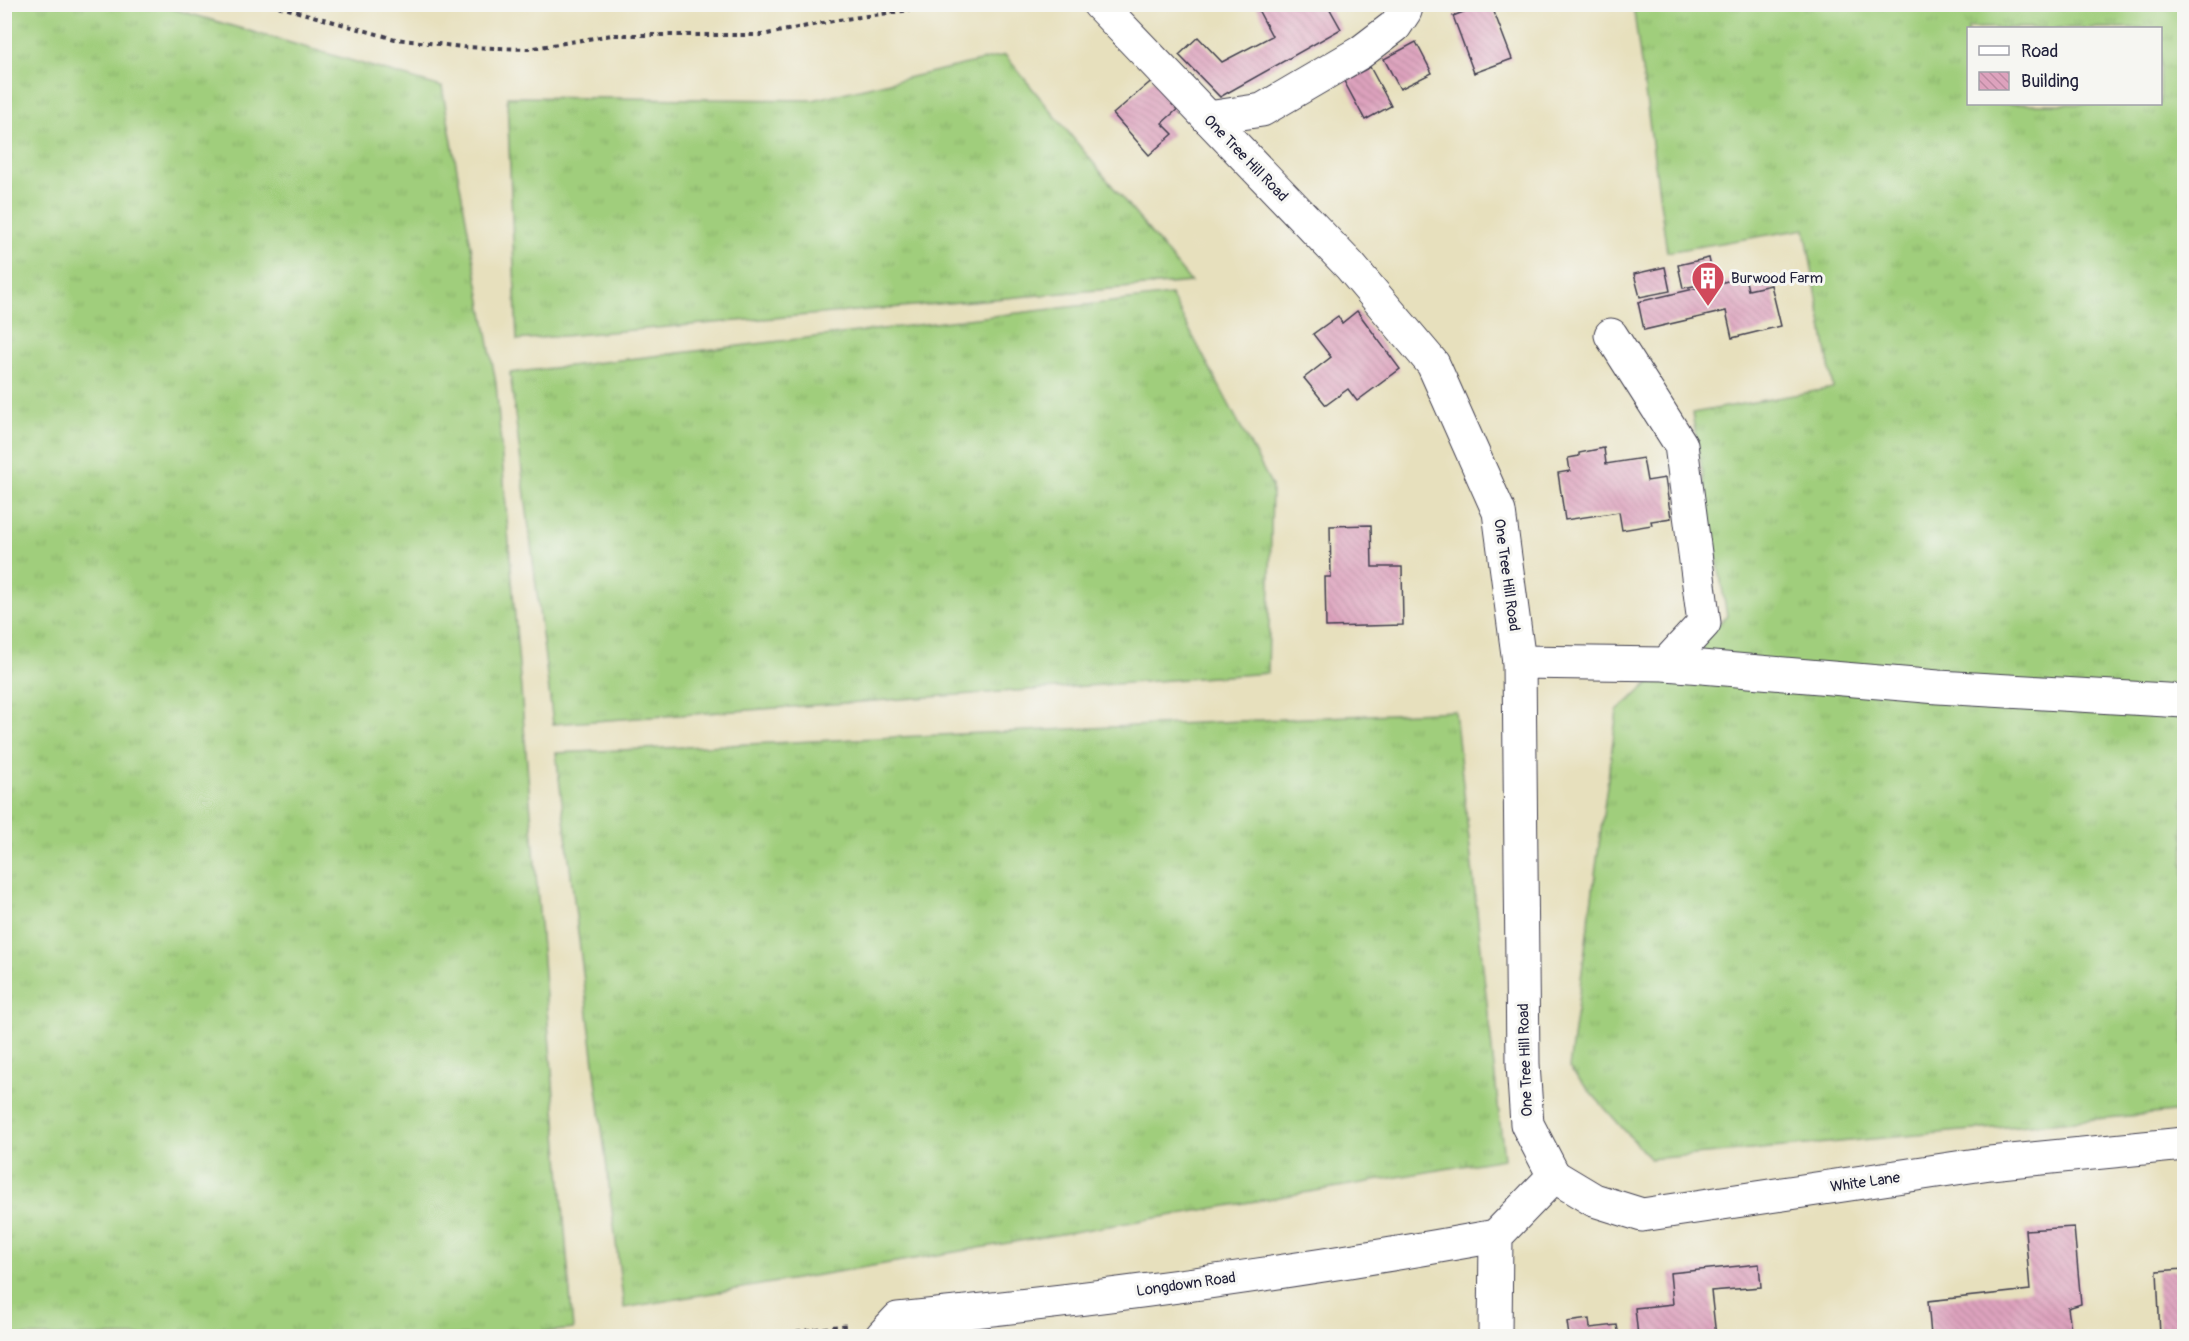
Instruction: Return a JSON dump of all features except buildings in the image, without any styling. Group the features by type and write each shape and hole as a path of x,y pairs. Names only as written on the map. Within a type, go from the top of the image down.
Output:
{"street":[{"name":"One Tree Hill Road","path":"1099,4 1350,266 1433,364 1499,512 1519,662 1523,1064 1527,1124 1554,1176"},
{"path":"1208,118 1262,111 1361,52 1395,26 1407,4"},
{"path":"1611,335 1681,445 1704,623 1666,664"},
{"path":"1519,662 1666,664 1938,687 2184,701"},
{"name":"White Lane","path":"1554,1176 1594,1200 1642,1215 1990,1163 2184,1144"},
{"path":"1495,1336 1496,1236 1554,1176"},
{"name":"Longdown Road","path":"890,1328 1429,1249 1496,1236"}],"path":[{"path":"270,4 395,39 463,47 528,50 612,35 762,35 838,20 953,4"},
{"path":"761,1336 890,1328"}],"green space":[{"path":"5,4 160,5 442,87 496,383 573,1329 511,1336 5,1336"},
{"path":"1633,5 2184,5 2184,1111 1650,1159 1569,1068 1617,711 1727,616 1692,413 1833,388 1805,229 1667,252"},
{"path":"1005,55 1191,282 517,340 507,97 813,100"},
{"path":"1171,295 1272,486 1268,673 553,724 510,373"},
{"path":"1455,711 1504,1159 624,1308 556,753"}],"place":[{"name":"Burwood Farm","path":"1708,307"}]}
